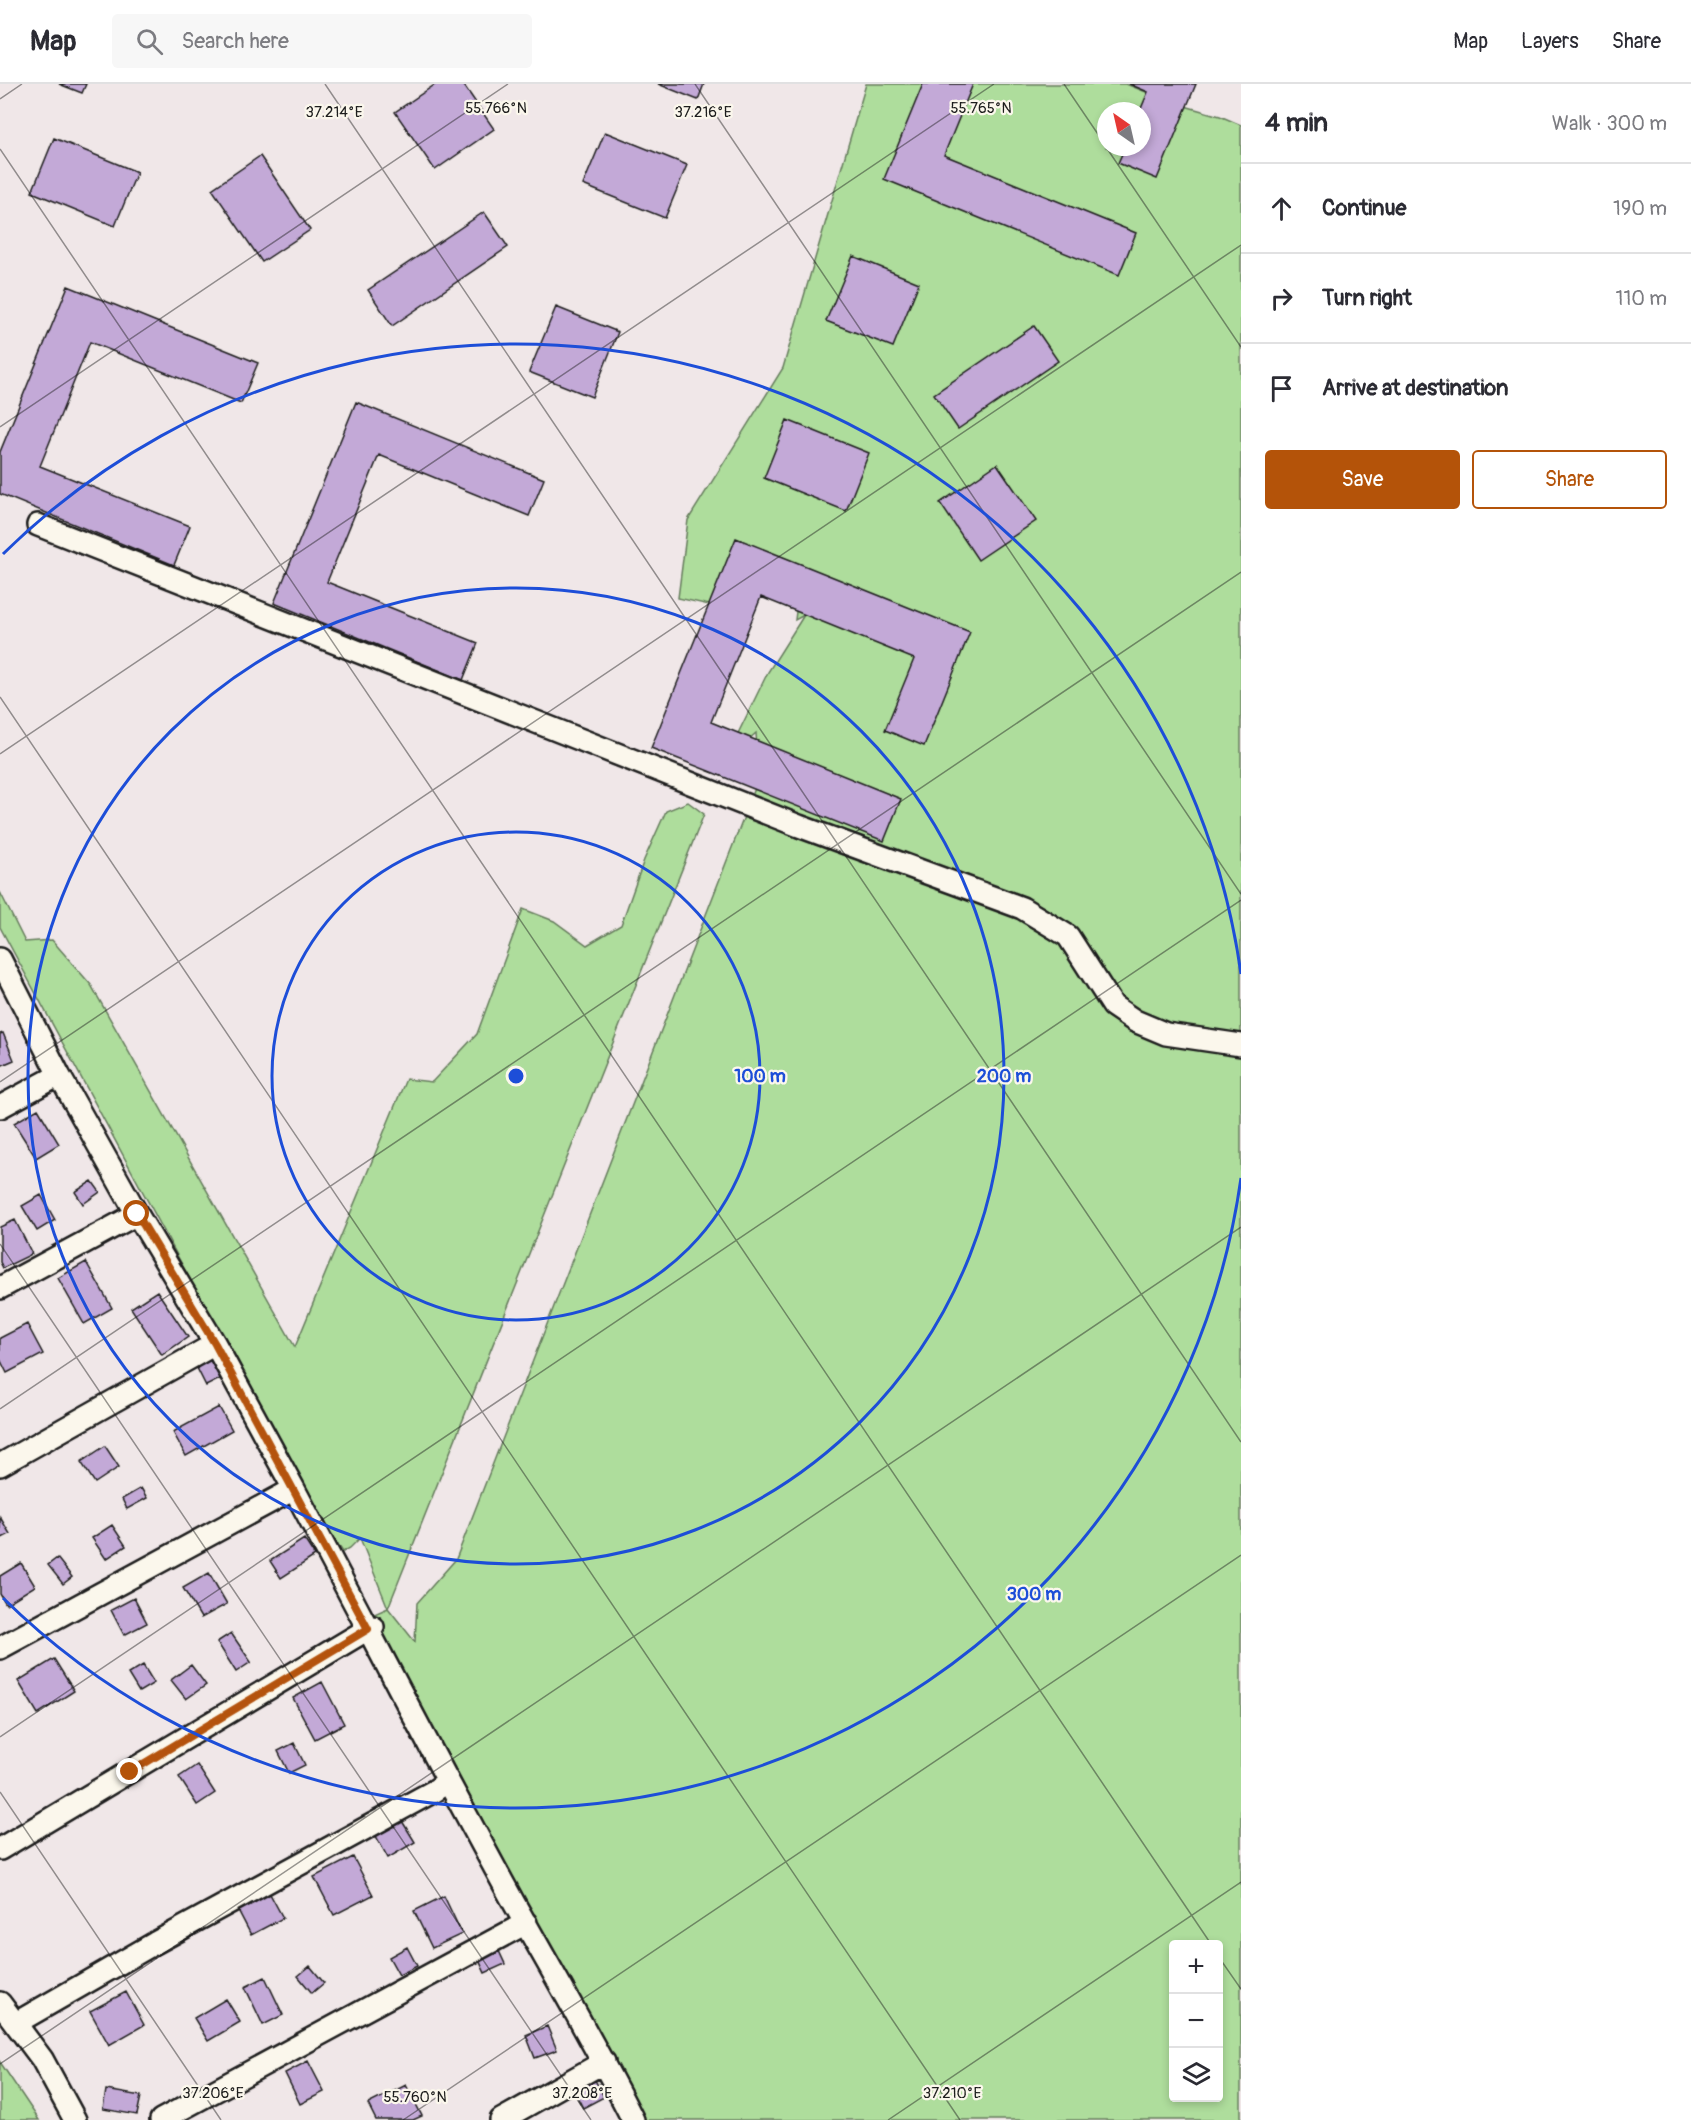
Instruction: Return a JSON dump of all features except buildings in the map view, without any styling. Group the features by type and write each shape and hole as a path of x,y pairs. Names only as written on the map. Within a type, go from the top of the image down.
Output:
{"street":[{"path":"38,525 799,826 1022,908 1068,936 1113,1006 1135,1021 1166,1034 1241,1045"},
{"path":"0,959 59,1075 137,1214 215,1344 370,1628 448,1781 604,2062 633,2120"},
{"path":"0,1107 59,1075"},
{"path":"0,1288 137,1214"},
{"path":"0,1465 215,1344"},
{"path":"0,1648 294,1489"},
{"path":"0,1849 370,1628"},
{"path":"16,2023 155,1943 434,1791 448,1781"},
{"path":"161,2120 526,1923"},
{"path":"0,2003 42,2059 75,2120"},
{"path":"501,2120 604,2062"}],"green space":[{"path":"866,84 1126,84 1241,125 1241,2120 644,2120 372,1615 388,1608 415,1642 417,1603 456,1559 759,778 756,733 725,760 768,672 804,615 795,620 798,595 773,557 727,609 678,598 688,520 783,368"},
{"path":"688,802 704,814 388,1608 360,1538 343,1552 316,1513 0,927 0,892 25,942 52,940 91,985 295,1347 406,1079 432,1082 477,1034 523,909 554,921 587,945 621,925 644,860 666,811"},
{"path":"0,2062 39,2120 0,2120"}],"route":[{"path":"130,1772 368,1629 215,1344 137,1214"}]}
